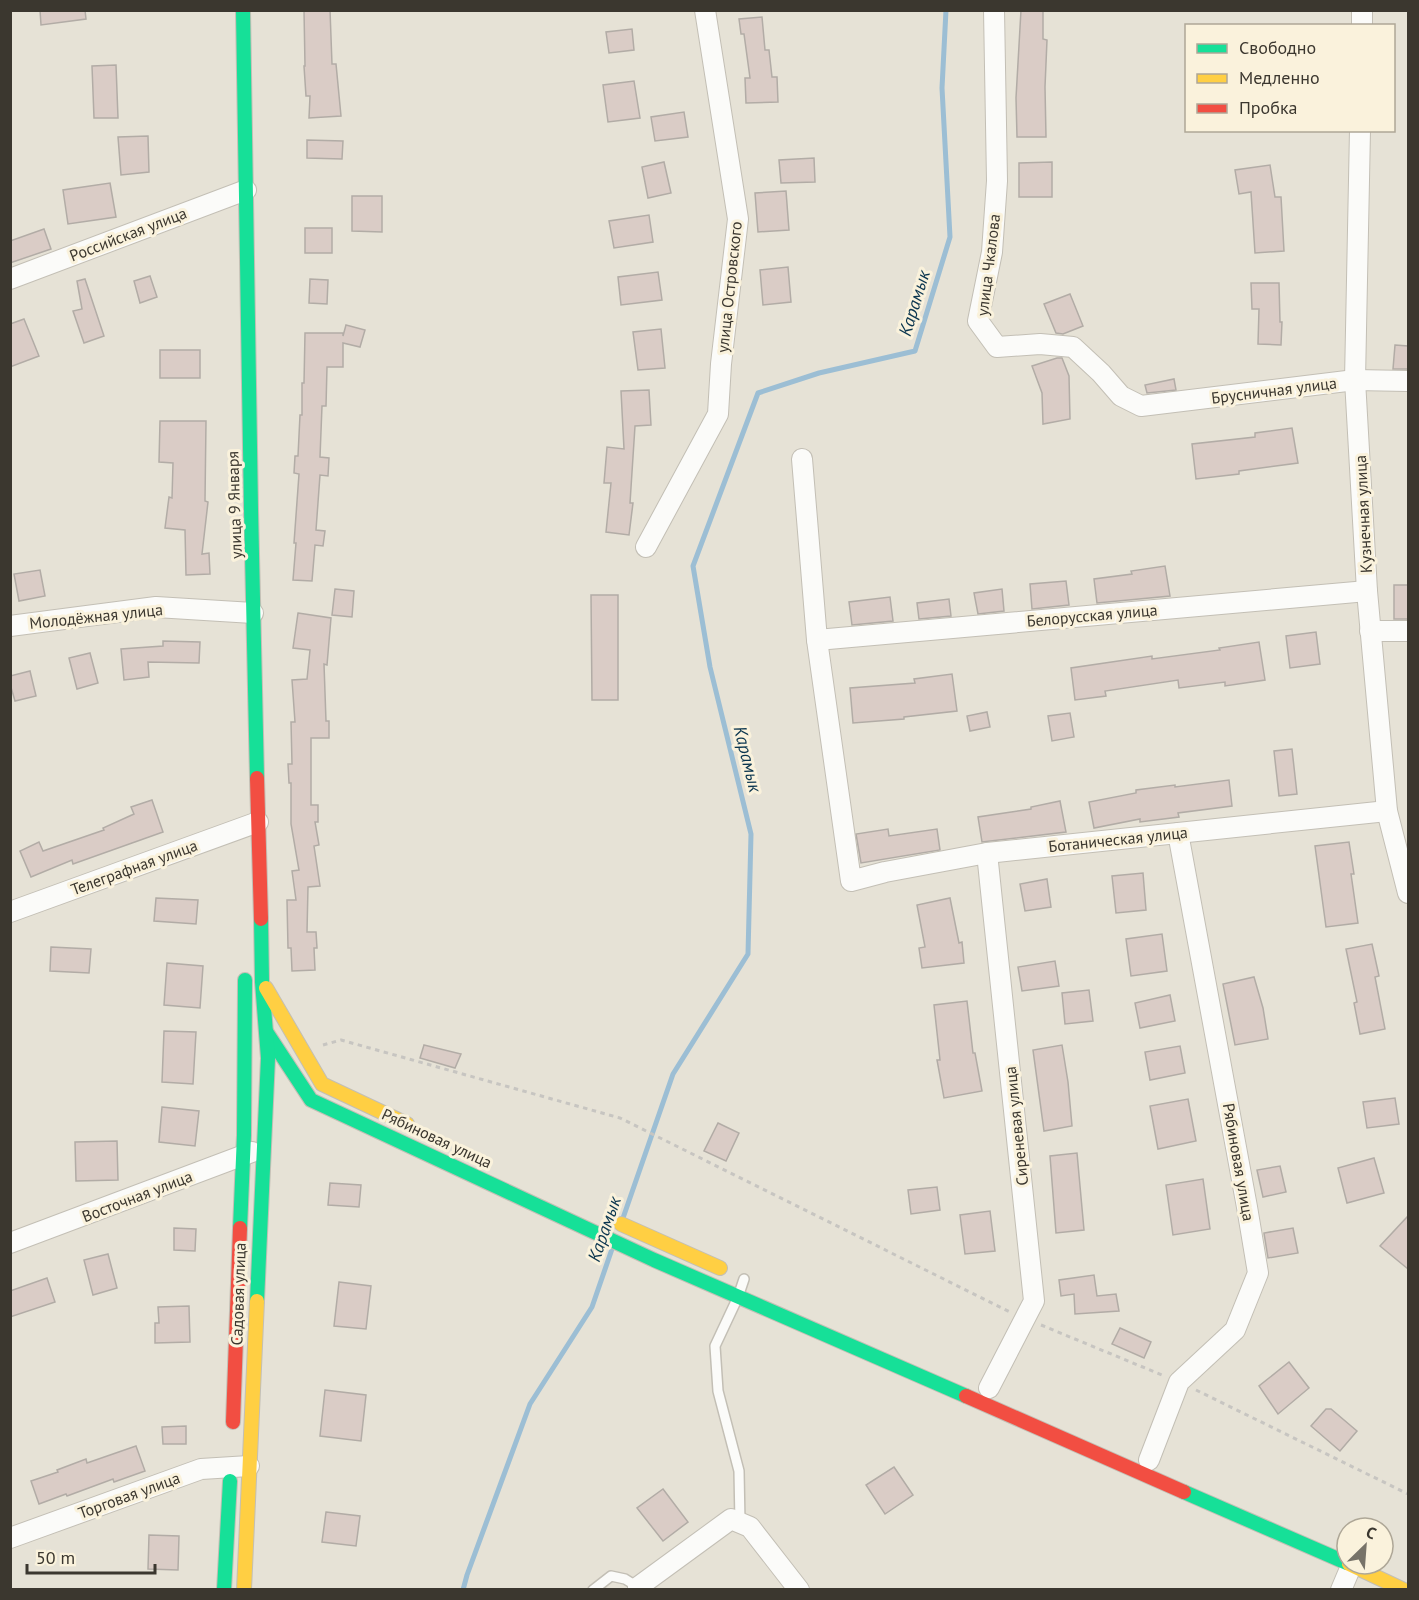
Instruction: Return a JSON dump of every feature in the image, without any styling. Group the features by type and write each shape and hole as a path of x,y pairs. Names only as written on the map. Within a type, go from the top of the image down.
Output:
{"main road":[{"name":"улица 9 Января","path":"243,10 234,194 241,612 246,826 265,1030"},
{"path":"245,964 246,998 311,1100 654,1260 1335,1557"},
{"name":"Рябиновая улица","path":"262,982 322,1084 416,1129"},
{"name":"Садовая улица","path":"232,1432 243,1156 246,998"},
{"name":"Садовая улица","path":"224,1590 264,1148 268,1058 265,1030"},
{"path":"605,1217 749,1281"},
{"name":"Садовая улица","path":"237,1463 244,1590"},
{"path":"1375,1576 1404,1590"}],"street":[{"name":"улица Островского","path":"646,547 718,414 721,364 738,219 705,10"},
{"name":"улица Чкалова","path":"994,10 998,181 992,252 978,321 997,347 1040,345 1073,347 1101,373 1121,396 1141,406"},
{"name":"Кузнечная улица","path":"1360,132 1355,380 1367,591 1387,811 1402,841 1408,893"},
{"name":"Российская улица","path":"10,279 234,194"},
{"name":"Брусничная улица","path":"1141,406 1355,380 1408,381"},
{"path":"802,459 817,640"},
{"name":"Белорусская улица","path":"817,640 1367,591"},
{"name":"Молодёжная улица","path":"10,626 156,607 241,612"},
{"path":"1370,631 1408,631"},
{"name":"Ботаническая улица","path":"817,640 851,881 885,872 987,853 1387,811"},
{"name":"Телеграфная улица","path":"10,912 246,826"},
{"name":"Рябиновая улица","path":"1149,1460 1179,1382 1235,1330 1258,1272 1178,833"},
{"name":"Сиреневая улица","path":"987,853 1034,1301 989,1388"},
{"name":"Восточная улица","path":"10,1243 264,1148"},
{"name":"Торговая улица","path":"10,1538 201,1469 237,1463"},
{"path":"638,1587 736,1521 750,1527 799,1590"}],"lane":[{"path":"736,1521 739,1471 718,1390 715,1346 738,1297 749,1281"},
{"path":"593,1590 611,1576 625,1579 638,1587"}],"path":[{"path":"302,1050 341,1040 620,1118 1024,1319 1179,1382 1408,1494"}],"building":[{"path":"40,10 85,10 86,19 41,25"},
{"path":"304,10 330,10 332,64 336,64 341,116 309,118 310,96 306,96 304,66"},
{"path":"1021,10 1043,10 1043,39 1047,40 1046,137 1017,137 1016,98"},
{"path":"762,17 765,50 769,50 772,77 777,77 778,102 746,103 745,78 750,78 744,34 741,34 739,19"},
{"path":"632,29 634,50 609,53 606,32"},
{"path":"116,65 118,118 94,118 92,66"},
{"path":"634,81 640,118 608,122 603,85"},
{"path":"684,112 688,137 655,141 651,117"},
{"path":"148,136 149,172 121,175 118,137"},
{"path":"307,140 343,141 342,159 307,158"},
{"path":"814,158 815,182 781,183 779,160"},
{"path":"664,162 671,193 648,198 642,167"},
{"path":"1052,162 1052,197 1019,197 1019,163"},
{"path":"1270,165 1275,197 1281,197 1284,251 1255,253 1251,192 1239,194 1235,170"},
{"path":"110,183 116,217 68,224 63,190"},
{"path":"786,191 789,230 758,232 755,193"},
{"path":"352,196 382,196 382,232 352,231"},
{"path":"649,215 653,242 614,248 609,221"},
{"path":"305,228 332,228 332,253 305,253"},
{"path":"44,229 51,249 10,263 10,241"},
{"path":"788,267 791,302 763,305 760,270"},
{"path":"658,272 662,300 621,305 618,277"},
{"path":"150,276 157,297 140,303 134,281"},
{"path":"85,279 104,336 84,343 73,311 82,309 77,281"},
{"path":"310,279 328,280 327,304 309,303"},
{"path":"1251,283 1279,283 1281,345 1258,344 1259,309 1252,309"},
{"path":"1070,294 1083,326 1063,334 1056,333 1044,304"},
{"path":"24,319 39,356 10,367 10,324"},
{"path":"346,325 365,330 360,347 343,343 343,367 327,367 326,406 322,406 320,457 329,458 328,476 320,475 316,530 325,531 323,546 315,545 312,581 293,580 299,474 294,473 295,456 298,456 300,415 302,415 305,333 343,333 343,336"},
{"path":"661,329 665,368 638,370 633,332"},
{"path":"1395,345 1408,346 1408,369 1393,369"},
{"path":"160,350 200,350 200,378 160,378"},
{"path":"1062,358 1069,376 1070,419 1043,424 1042,393 1032,366"},
{"path":"1174,379 1176,390 1147,393 1145,385"},
{"path":"649,390 651,425 635,426 630,503 633,503 629,535 606,532 611,483 604,483 607,447 624,449 621,391"},
{"path":"160,421 206,421 205,501 208,502 202,554 209,553 210,574 186,575 185,530 165,528 169,497 172,498 173,463 159,462"},
{"path":"1292,428 1298,463 1196,479 1192,444 1255,437 1255,433"},
{"path":"1165,566 1170,596 1097,603 1094,579 1132,574 1131,571"},
{"path":"40,570 45,596 19,601 14,574"},
{"path":"1066,581 1069,605 1032,609 1030,584"},
{"path":"1394,585 1408,585 1408,619 1394,619"},
{"path":"335,589 354,591 352,617 332,615"},
{"path":"1002,589 1004,611 978,614 974,593"},
{"path":"591,595 618,595 618,700 592,700"},
{"path":"890,597 893,621 852,625 849,602"},
{"path":"949,599 951,616 919,619 917,603"},
{"path":"298,613 331,618 327,665 324,664 326,721 329,721 329,738 311,738 311,805 318,805 318,822 315,822 319,845 314,846 320,886 308,887 307,932 316,932 315,970 292,971 291,948 288,948 287,900 296,900 292,871 299,870 291,824 291,783 289,783 288,764 292,764 291,722 295,722 292,680 307,679 310,650 293,648"},
{"path":"1316,632 1320,664 1290,668 1286,636"},
{"path":"163,641 200,642 199,663 148,662 149,677 124,680 121,649 163,646"},
{"path":"1259,642 1265,680 1225,686 1225,682 1179,688 1178,680 1105,691 1106,696 1075,700 1071,668 1152,656 1152,659 1220,650 1219,648"},
{"path":"90,653 98,683 77,689 69,658"},
{"path":"30,671 36,696 15,701 10,676"},
{"path":"952,674 957,711 904,717 904,719 853,723 850,688 915,683 914,679"},
{"path":"987,712 990,727 970,731 967,716"},
{"path":"1070,713 1074,737 1052,741 1048,716"},
{"path":"1292,749 1297,794 1279,796 1274,751"},
{"path":"1229,780 1232,806 1178,813 1179,817 1140,822 1140,819 1094,828 1089,802 1136,793 1136,790"},
{"path":"152,800 163,832 73,864 72,860 31,877 20,851 39,842 43,851 104,830 103,828 134,814 131,807"},
{"path":"1060,801 1066,832 982,842 978,817 1031,809 1031,807"},
{"path":"888,829 889,836 937,829 940,850 861,863 856,834"},
{"path":"1349,842 1358,923 1326,927 1315,846"},
{"path":"1143,873 1146,910 1116,913 1112,876"},
{"path":"1047,879 1051,907 1025,911 1020,884"},
{"path":"156,898 198,900 196,924 154,921"},
{"path":"950,898 959,943 962,942 964,963 922,968 919,948 925,947 917,905"},
{"path":"1162,934 1167,971 1131,976 1126,939"},
{"path":"1372,944 1379,976 1375,977 1385,1029 1360,1034 1354,1003 1357,1002 1346,949"},
{"path":"51,947 91,949 89,973 50,971"},
{"path":"1055,961 1059,986 1022,991 1018,967"},
{"path":"167,963 203,966 200,1008 164,1005"},
{"path":"1254,977 1263,1008 1268,1039 1235,1045 1223,984"},
{"path":"1089,990 1093,1021 1065,1024 1062,993"},
{"path":"1170,995 1175,1021 1140,1028 1135,1003"},
{"path":"967,1001 973,1053 975,1053 982,1091 944,1098 937,1060 940,1060 934,1005"},
{"path":"164,1031 196,1032 193,1084 162,1082"},
{"path":"424,1045 461,1054 455,1068 420,1058"},
{"path":"1062,1045 1072,1126 1044,1131 1033,1050"},
{"path":"1180,1046 1185,1073 1150,1080 1145,1052"},
{"path":"1395,1098 1399,1124 1367,1128 1363,1102"},
{"path":"1188,1099 1196,1141 1158,1149 1150,1106"},
{"path":"162,1107 199,1111 195,1146 159,1142"},
{"path":"718,1123 739,1133 726,1161 704,1151"},
{"path":"117,1141 118,1180 76,1181 75,1142"},
{"path":"1077,1153 1084,1230 1056,1233 1050,1156"},
{"path":"1374,1158 1384,1193 1347,1203 1338,1168"},
{"path":"1280,1166 1286,1192 1263,1197 1257,1170"},
{"path":"1203,1179 1210,1229 1173,1235 1166,1185"},
{"path":"330,1183 361,1185 359,1207 328,1205"},
{"path":"937,1187 940,1210 911,1214 908,1190"},
{"path":"990,1211 995,1251 965,1254 960,1215"},
{"path":"1408,1216 1408,1269 1380,1246"},
{"path":"174,1228 196,1229 195,1251 174,1250"},
{"path":"1293,1228 1298,1253 1268,1258 1264,1233"},
{"path":"108,1254 117,1288 93,1295 84,1260"},
{"path":"1094,1275 1097,1296 1116,1294 1119,1311 1075,1314 1074,1294 1061,1296 1059,1280"},
{"path":"47,1278 55,1302 10,1317 10,1291"},
{"path":"339,1282 371,1286 366,1329 334,1326"},
{"path":"189,1306 190,1342 155,1343 155,1323 159,1323 158,1307"},
{"path":"1120,1328 1151,1342 1144,1358 1112,1344"},
{"path":"1289,1362 1309,1388 1278,1414 1259,1386"},
{"path":"325,1390 366,1395 361,1441 320,1436"},
{"path":"1326,1409 1331,1409 1357,1431 1340,1451 1311,1426"},
{"path":"186,1426 186,1444 163,1444 162,1427"},
{"path":"136,1446 145,1471 114,1482 113,1479 39,1504 31,1481 86,1459 87,1463"},
{"path":"894,1467 913,1495 885,1514 866,1485"},
{"path":"663,1489 688,1522 663,1541 637,1508"},
{"path":"326,1512 360,1516 356,1546 322,1542"},
{"path":"149,1535 179,1536 178,1570 148,1569"}],"waterway":[{"name":"Карамык","path":"623,1218 673,1074 748,954 751,834 710,667 693,566 758,393 819,373 915,351 950,237 942,88 946,10"},
{"name":"Карамык","path":"463,1590 530,1404 592,1307 612,1249"}],"traffic: fast":[{"path":"243,10 257,778"},
{"path":"257,1301 268,1058 262,982 261,919"},
{"path":"240,1228 244,1135 245,980"},
{"path":"267,1033 311,1100 654,1260 966,1396"},
{"path":"224,1590 230,1481"},
{"path":"1184,1492 1335,1558"}],"traffic: slow":[{"path":"266,988 322,1084 407,1124"},
{"path":"621,1224 720,1268"},
{"path":"244,1590 257,1301"},
{"path":"1374,1576 1404,1590"}],"traffic: jam":[{"path":"257,778 261,919"},
{"path":"233,1422 240,1228"},
{"path":"966,1396 1184,1492"}]}
